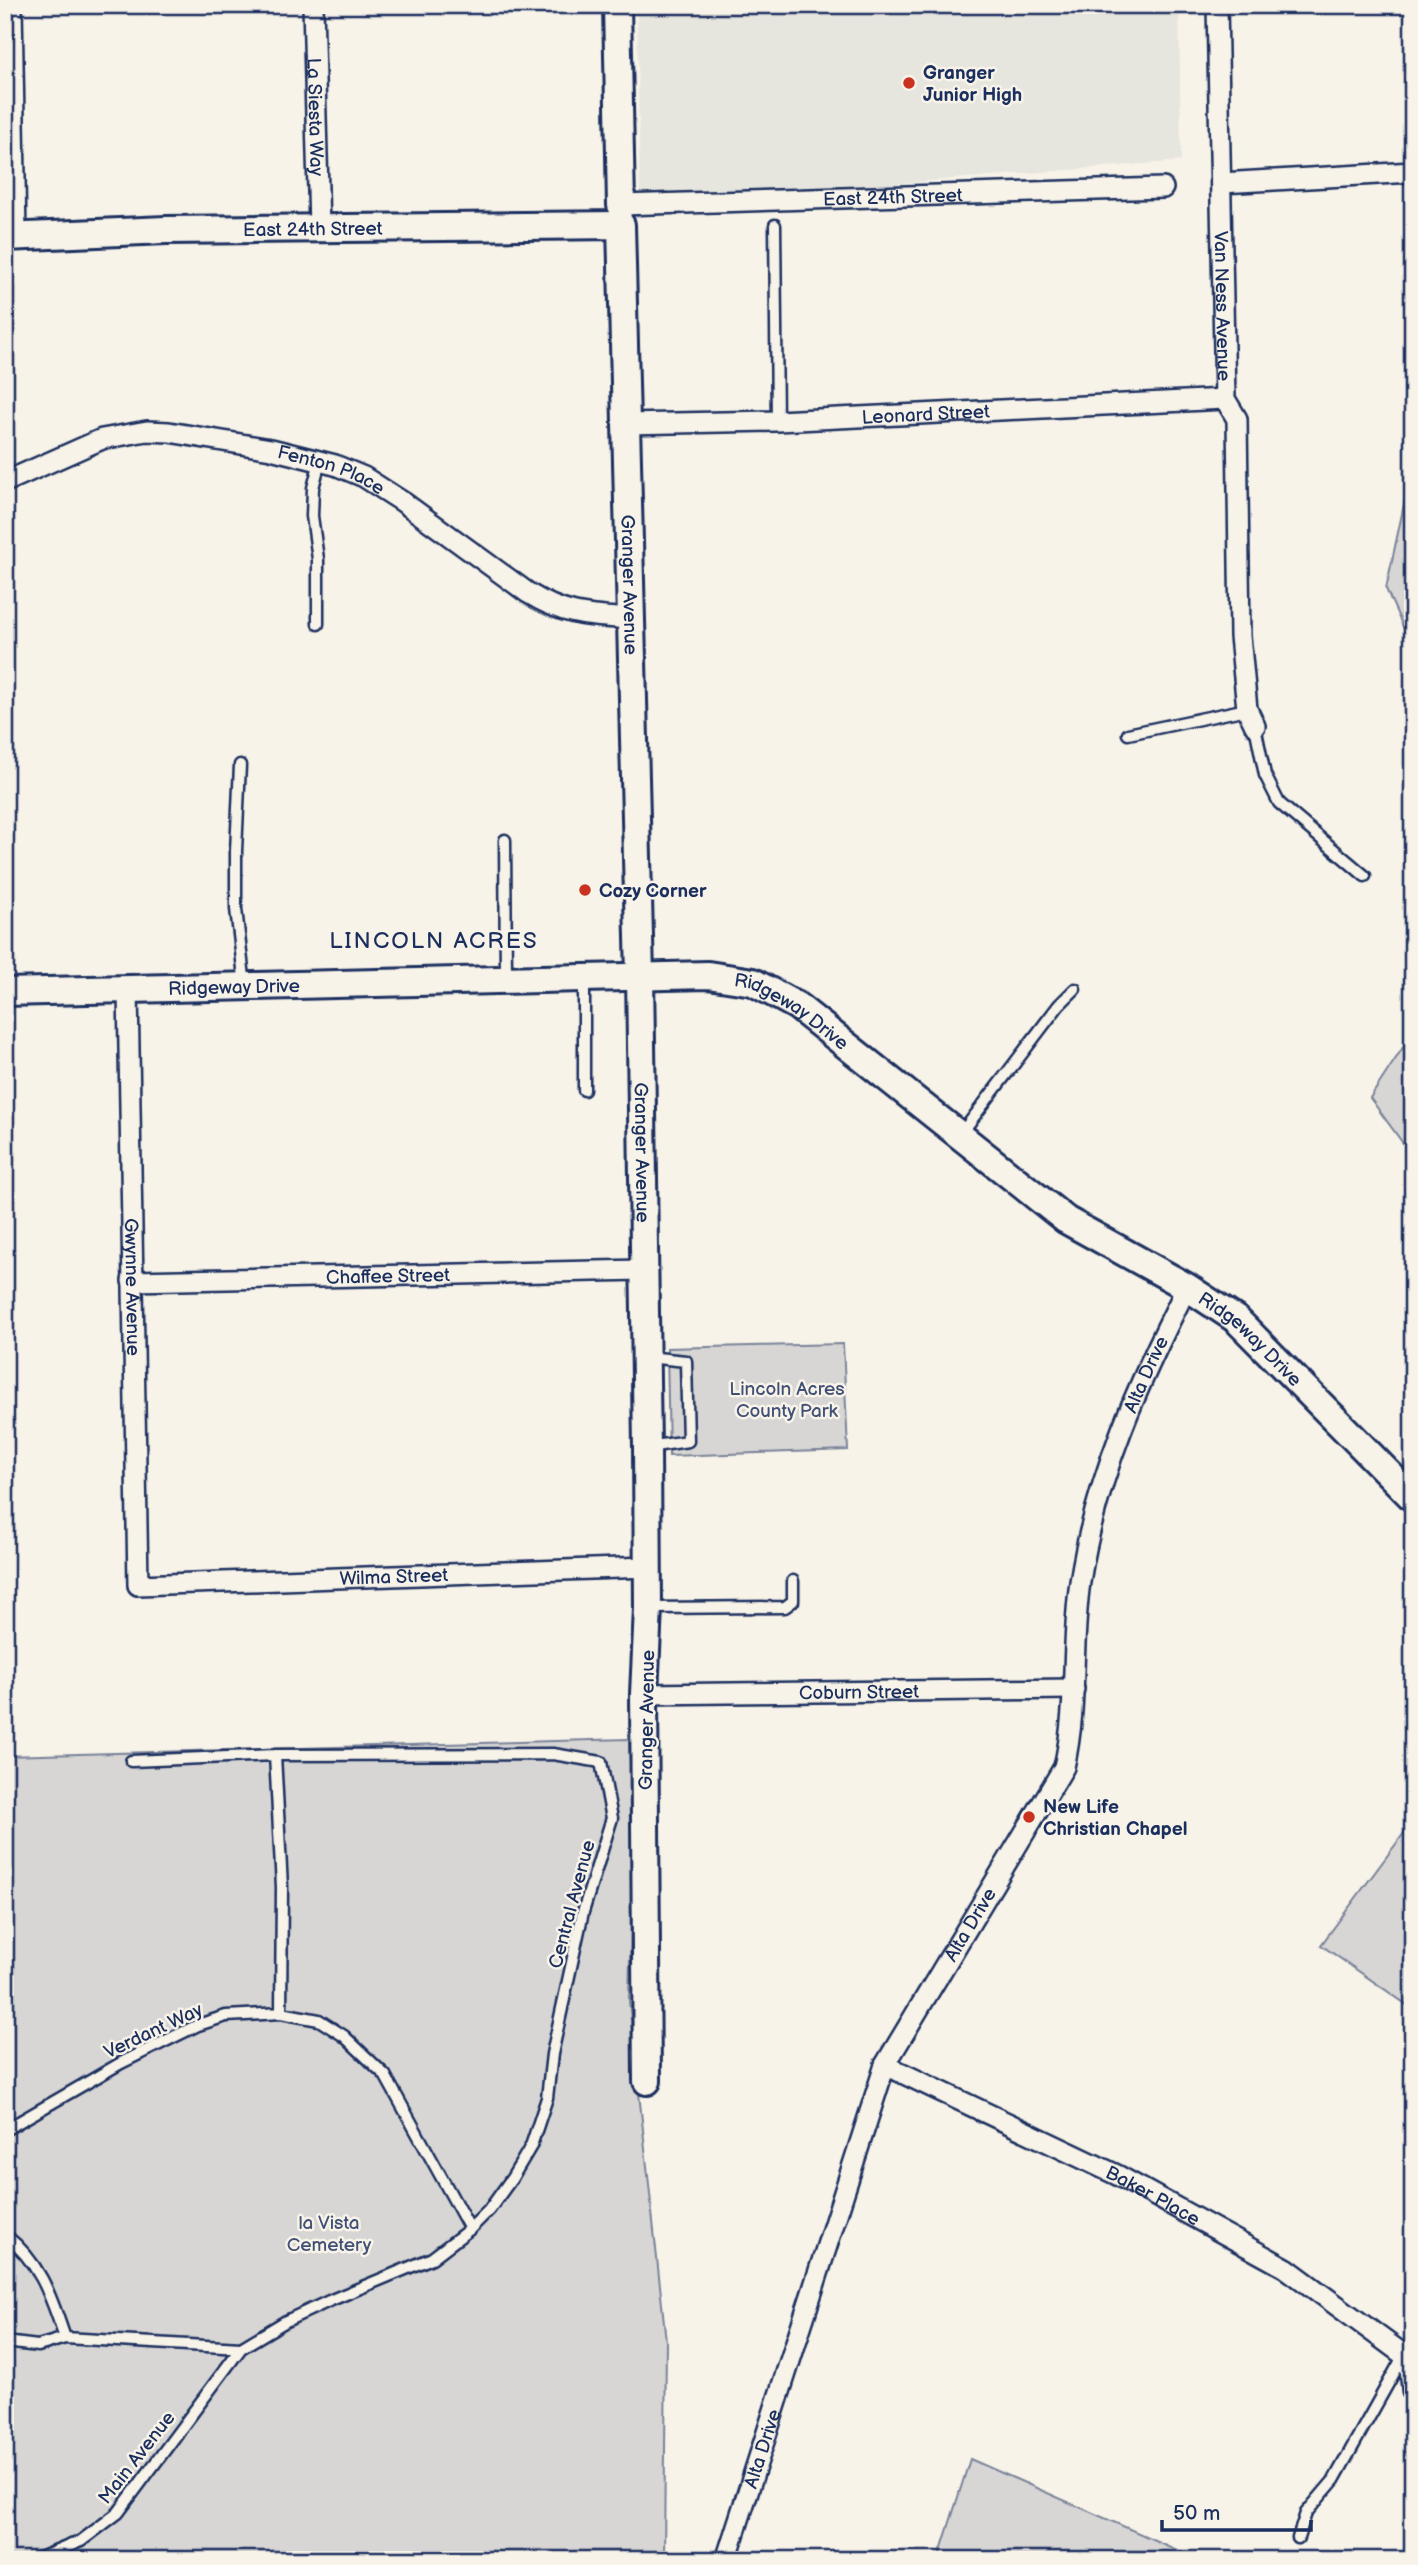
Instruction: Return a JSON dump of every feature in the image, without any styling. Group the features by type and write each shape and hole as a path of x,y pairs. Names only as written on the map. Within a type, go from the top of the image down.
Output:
{"street":[{"path":"11,237 12,5"},
{"name":"La Siesta Way","path":"313,5 319,228"},
{"name":"Granger Avenue","path":"617,5 640,976 646,1357 648,1608 644,1694 647,2081"},
{"name":"Van Ness Avenue","path":"1217,5 1225,400 1237,419 1240,636 1251,717"},
{"path":"1221,183 1413,172"},
{"name":"East 24th Street","path":"11,237 140,231 319,228 1163,188"},
{"name":"Leonard Street","path":"625,424 777,421 1225,400"},
{"name":"Fenton Place","path":"5,482 102,439 147,431 169,432 271,449 320,461 364,478 387,491 549,606 565,612 631,619"},
{"name":"Ridgeway Drive","path":"5,992 708,975 753,982 797,1006 1066,1220 1187,1287 1237,1320 1413,1498"},
{"name":"Gwynne Avenue","path":"128,989 138,1585"},
{"name":"Chaffee Street","path":"132,1281 643,1270"},
{"name":"Alta Drive","path":"726,2560 885,2064 1064,1767 1070,1741 1080,1585 1088,1533 1127,1412 1147,1365 1187,1287"},
{"name":"Wilma Street","path":"138,1585 648,1567"},
{"name":"Coburn Street","path":"644,1694 1074,1689"},
{"name":"Baker Place","path":"885,2064 1117,2175 1286,2268 1408,2355"}],"lane":[{"path":"775,225 777,421"},
{"path":"318,624 318,559 312,516 313,488 320,461"},
{"path":"1128,734 1251,717 1265,775 1279,803 1365,876"},
{"path":"240,765 236,909 245,987"},
{"path":"505,840 506,980"},
{"path":"584,978 584,1090"},
{"path":"959,1135 1059,1005 1075,989"},
{"path":"646,1357 686,1361 688,1441 647,1447"},
{"path":"648,1608 785,1607 793,1601 793,1581"},
{"name":"Central Avenue","path":"241,2348 286,2321 432,2258 470,2229 489,2210 512,2178 531,2146 547,2098 552,2054 583,1912 612,1818 601,1762 554,1754 275,1755"},
{"path":"131,1761 275,1755 282,1887 281,2013"},
{"name":"Verdant Way","path":"5,2130 121,2063 198,2025 226,2016 281,2013 319,2020 344,2036 385,2075 470,2229"},
{"path":"5,2235 19,2246 47,2286 65,2338"},
{"path":"5,2342 38,2346 65,2338 241,2348"},
{"name":"Main Avenue","path":"35,2560 81,2541 118,2513 241,2348"},
{"path":"1408,2355 1408,2393 1413,2400"},
{"path":"1298,2538 1306,2513 1334,2480 1354,2447 1383,2388 1408,2355"}],"shaded area":[{"name":"Granger Junior High","path":"637,5 1179,5 1181,161 640,204"}],"green space":[{"path":"1413,462 1413,649 1386,589"},
{"path":"1413,1032 1413,1157 1370,1098"},
{"name":"Lincoln Acres County Park","path":"843,1344 848,1450 669,1456 667,1348"},
{"name":"la Vista Cemetery","path":"629,1739 633,1835 629,2001 666,2341 664,2560 5,2560 5,1756"},
{"path":"1413,1821 1413,2009 1321,1945"},
{"path":"970,2459 1200,2560 938,2560"}],"place":[{"name":"Granger Junior High","path":"909,83"},
{"name":"Cozy Corner","path":"585,890"},
{"name":"New Life Christian Chapel","path":"1029,1817"}],"district":[{"name":"LINCOLN ACRES","path":"434,940"}]}
